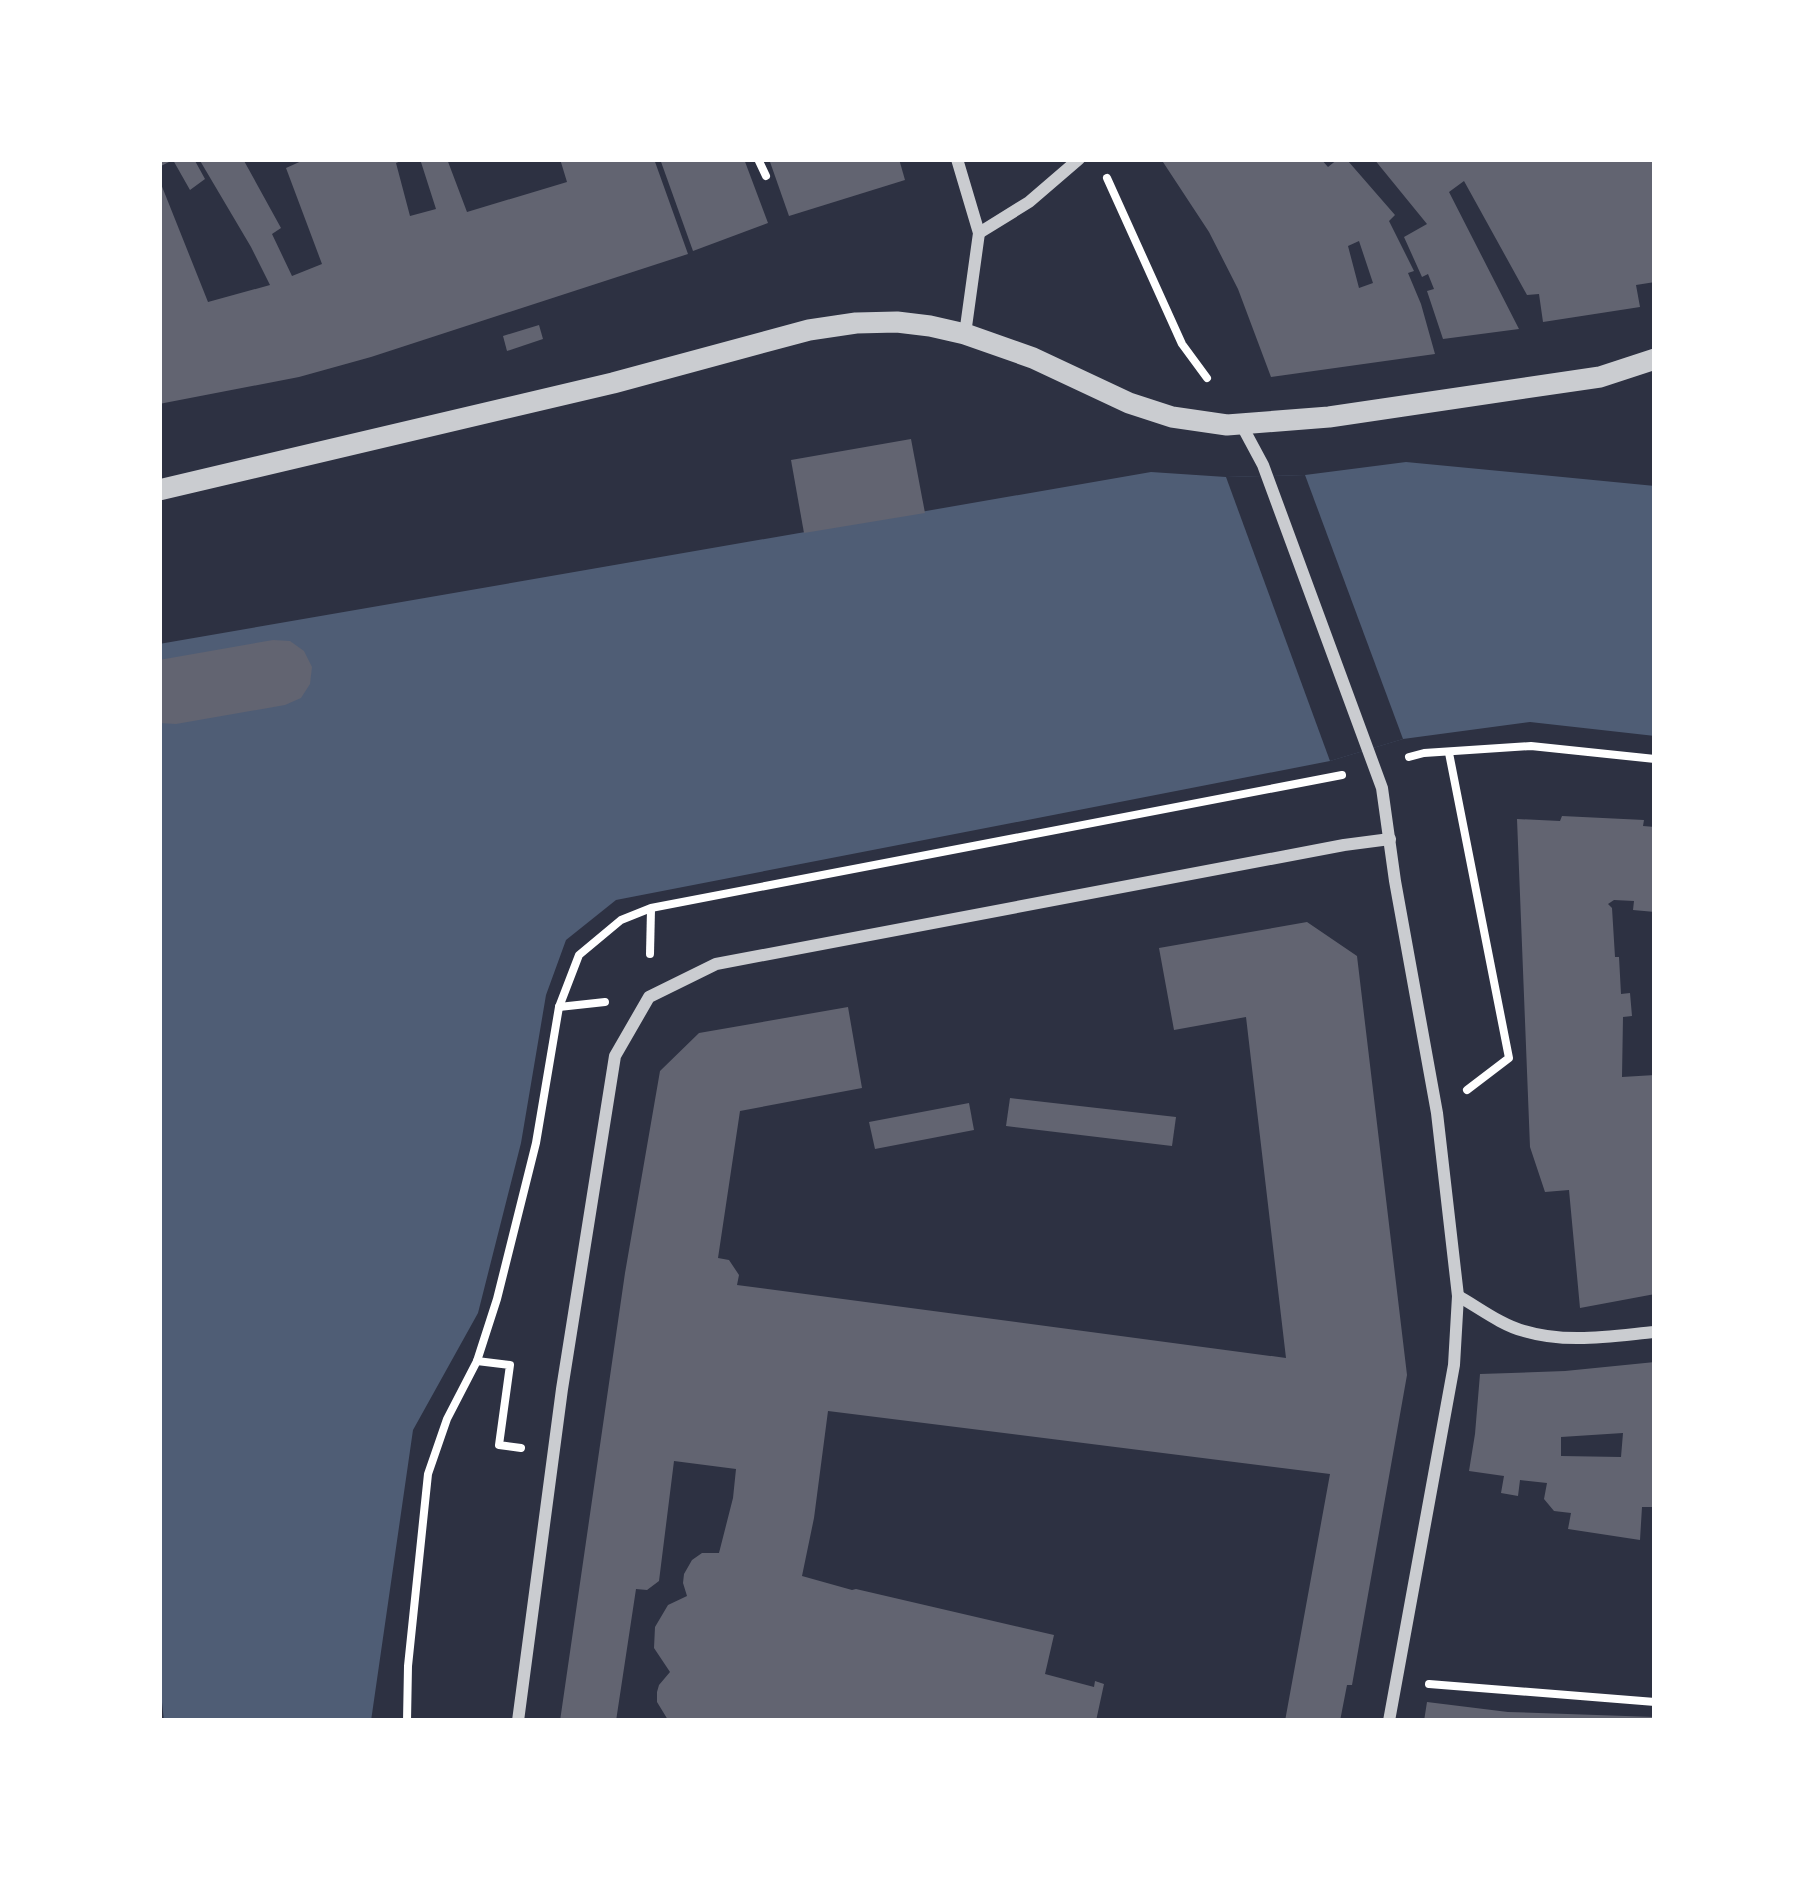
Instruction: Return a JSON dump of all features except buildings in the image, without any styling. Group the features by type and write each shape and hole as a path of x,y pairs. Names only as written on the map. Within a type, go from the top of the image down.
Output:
{"street":[{"path":"957,159 979,233 964,334"},
{"path":"979,233 1029,202 1079,159"},
{"path":"159,490 856,323 897,322 964,334 1034,358 1129,404 1172,417 1228,425 1329,417 1600,377 1655,359"},
{"path":"1240,423 1263,465 1382,788 1437,1113 1458,1296 1454,1365 1389,1721"},
{"path":"518,1721 562,1389 615,1056 649,997 716,964 1390,839"},
{"path":"1458,1296 1520,1331 1552,1337 1587,1339 1655,1332"}],"path":[{"path":"758,159 766,176"},
{"path":"1102,165 1182,344 1240,423"},
{"path":"1424,753 1531,746 1655,759"},
{"path":"1437,1113 1509,1058 1449,753"},
{"path":"407,1721 407,1666 428,1474 447,1419 477,1361 497,1299 536,1143 559,1006 579,955 621,920 651,908 1325,779"},
{"path":"477,1361 510,1365 499,1445"},
{"path":"1394,1682 1655,1702"}],"water":[{"path":"1406,462 1655,486 1655,736 1530,722 1403,739 1330,761 616,900 566,940 546,995 521,1143 478,1313 413,1430 371,1721 164,1721 159,1674 159,644 1151,472 1305,475"}],"pier":[{"path":"1305,475 1403,739 1330,761 1226,477"}]}
